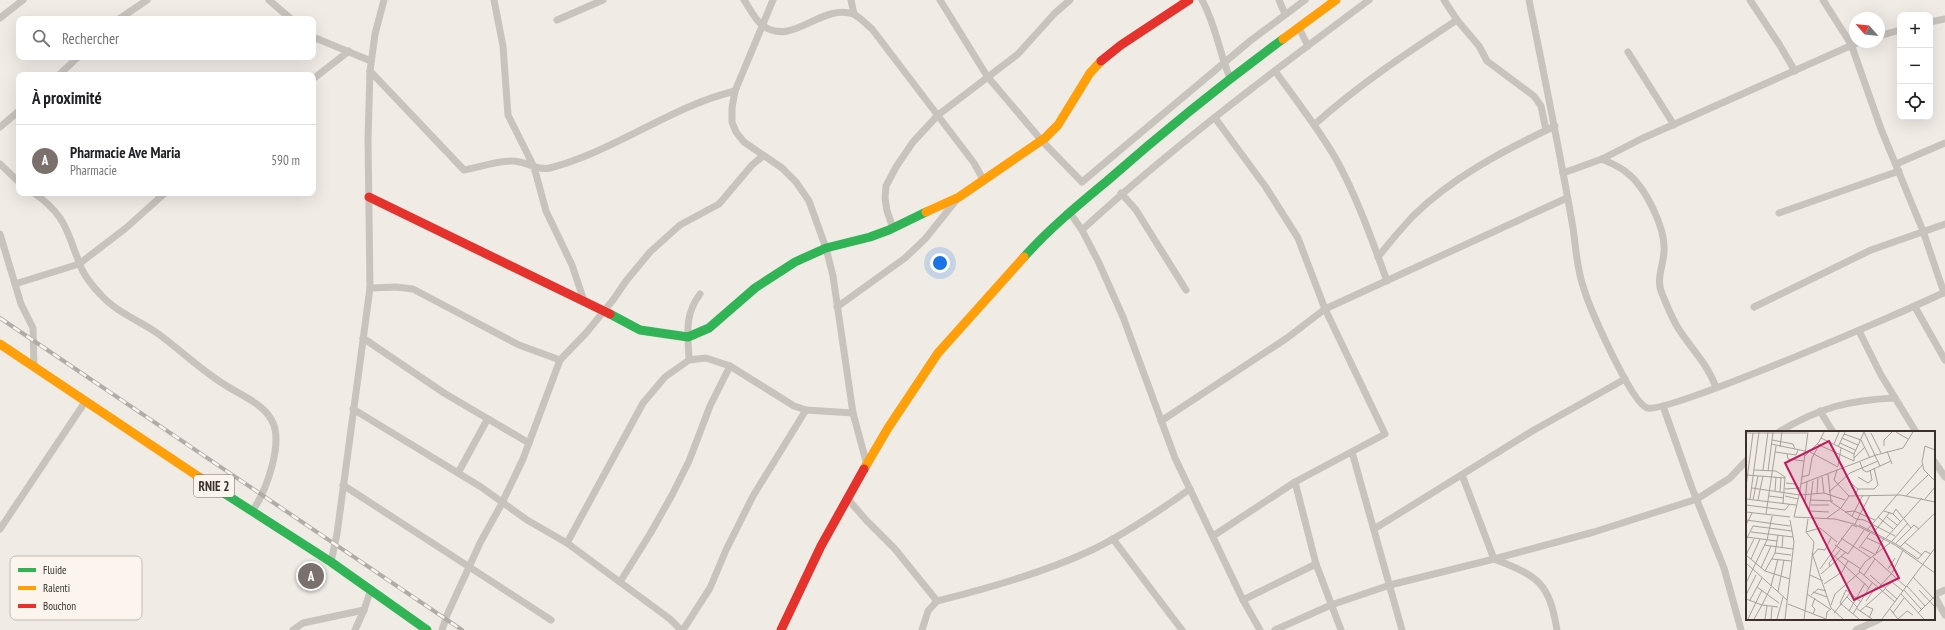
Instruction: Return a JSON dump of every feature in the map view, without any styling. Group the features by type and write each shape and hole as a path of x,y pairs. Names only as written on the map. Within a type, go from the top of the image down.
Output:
{"main road":[{"path":"369,197 603,310 640,330 658,334 688,337 709,328 749,293 780,271 826,248 870,237 894,228 959,197 984,181 1042,141 1058,125 1090,73 1103,59 1131,38 1189,0"},
{"path":"781,630 821,546 847,498 907,398 938,353 997,286 1042,237 1070,212 1230,78 1336,0"},
{"name":"RNIE 2","path":"0,344 143,441 253,510 331,562 427,630"}],"street":[{"path":"0,18 14,2 23,0"},
{"path":"123,16 147,0"},
{"path":"269,0 287,16"},
{"path":"331,562 337,534 370,288 368,139 370,71 375,34 384,0"},
{"path":"494,0 503,46 508,115 534,167 546,211 572,264 584,301"},
{"path":"557,20 603,0"},
{"path":"744,0 761,25 778,32 794,30 833,12 854,14 872,29 974,163 984,181"},
{"path":"773,0 761,25 735,91 732,108 732,122 736,132 744,142 782,168 796,182 809,201 826,248 837,307 853,413 867,465"},
{"path":"851,0 854,14"},
{"path":"940,0 987,76 1042,141 1082,182 1285,14 1305,0"},
{"path":"894,228 887,211 885,198 886,186 896,167 913,142 938,115 987,76 1018,54 1055,13 1070,0"},
{"path":"1202,0 1215,26 1224,64 1230,78"},
{"path":"1279,0 1285,14"},
{"path":"1082,230 1122,193 1215,118 1369,0"},
{"path":"1444,0 1457,20 1474,39 1487,61 1534,96 1541,106 1546,130"},
{"path":"1529,0 1555,126 1584,289 1625,379 1642,406 1649,408 1663,406 1716,387 1859,331 1915,307 1944,292 1923,231 1881,129 1852,48"},
{"path":"1750,0 1795,71"},
{"path":"1824,0 1849,41"},
{"path":"1933,21 1945,19"},
{"path":"1314,124 1389,64 1457,20"},
{"path":"1299,28 1308,46"},
{"path":"1885,34 1897,31"},
{"path":"316,38 371,61"},
{"path":"1563,173 1602,159 1629,144 1674,126 1849,45"},
{"path":"316,77 350,51"},
{"path":"1628,52 1674,126"},
{"path":"62,72 75,60"},
{"path":"370,71 464,170 511,161 534,167 550,168 603,149 706,100 735,91"},
{"path":"1275,71 1314,124 1336,160 1349,186 1387,281"},
{"path":"0,128 16,114"},
{"path":"1213,536 1295,482 1385,434 1325,309 1298,238 1285,214 1215,118"},
{"path":"1378,257 1412,217 1436,197 1482,164 1555,126"},
{"path":"1896,164 1945,143"},
{"path":"442,630 446,615 529,443 560,360 586,333 603,310 613,300 638,265 680,225 719,204 752,165 763,156"},
{"path":"1602,159 1626,172 1640,187 1658,219 1664,244 1664,253 1658,278 1659,287 1680,331 1703,360 1716,387"},
{"path":"0,164 16,179"},
{"path":"1779,213 1899,172"},
{"path":"1122,193 1136,210 1186,290"},
{"path":"38,196 61,218 76,252 79,264 100,294 111,305 160,335 210,375 263,410 271,419 275,429 274,456 266,487 253,510"},
{"path":"15,284 79,264 126,228 162,196"},
{"path":"837,307 909,255 959,197"},
{"path":"1161,421 1287,338 1325,309 1567,198"},
{"path":"1070,212 1082,230 1099,263 1118,306 1175,458 1243,600 1260,630"},
{"path":"1754,307 1871,250 1945,224"},
{"path":"0,234 20,304 33,328 34,367"},
{"path":"370,288 396,287 413,289 519,345 560,360"},
{"path":"689,360 688,320 690,311 700,294"},
{"path":"1915,307 1945,360"},
{"path":"1859,331 1895,398 1915,431"},
{"path":"363,338 444,393 487,420 529,443"},
{"path":"567,543 643,403 665,378 689,360 706,358 730,366 794,406 806,410 853,413"},
{"path":"620,582 672,495 689,461 710,406 730,366"},
{"path":"1374,529 1534,430 1625,379"},
{"path":"1781,431 1820,411 1851,401 1895,398"},
{"path":"0,529 85,402"},
{"path":"1663,406 1724,568 1741,630"},
{"path":"353,409 502,501 527,520 567,543 670,619 682,630 710,588 726,550 753,496 806,410"},
{"path":"1820,411 1833,431"},
{"path":"458,473 487,420"},
{"path":"1352,452 1402,630"},
{"path":"1275,630 1331,605 1390,585 1594,532 1697,499 1730,478 1746,461"},
{"path":"1935,462 1945,477"},
{"path":"1462,475 1494,559 1532,576 1545,589 1554,611 1557,630"},
{"path":"1295,482 1316,564 1341,630"},
{"path":"343,485 551,620"},
{"path":"922,630 928,611 937,601 1019,579 1093,550 1156,513 1190,489"},
{"path":"847,498 866,520 895,548 937,601"},
{"path":"1113,538 1182,630"},
{"path":"1243,600 1316,564"},
{"path":"355,630 371,589"},
{"path":"1935,595 1945,590"},
{"path":"1935,597 1945,614"},
{"path":"293,630 303,623 364,610"},
{"path":"1856,630 1878,620"}],"railway":[{"path":"0,318 462,630"}],"traffic: fast":[{"path":"1024,257 1064,218 1150,144 1283,39"},
{"path":"610,314 640,330 688,337 709,328 755,288 795,262 826,248 870,237 889,230 926,212"},
{"path":"202,479 331,562 427,630"}],"traffic: slow":[{"path":"1283,39 1336,0"},
{"path":"926,212 959,197 1045,138 1058,125 1090,73 1101,61"},
{"path":"864,469 888,428 938,353 1024,257"},
{"path":"0,344 202,479"}],"traffic: jam":[{"path":"1101,61 1121,45 1189,0"},
{"path":"369,197 610,314"},
{"path":"781,630 821,546 864,469"}],"place":[{"name":"Pharmacie Ave Maria","path":"311,576"}]}
